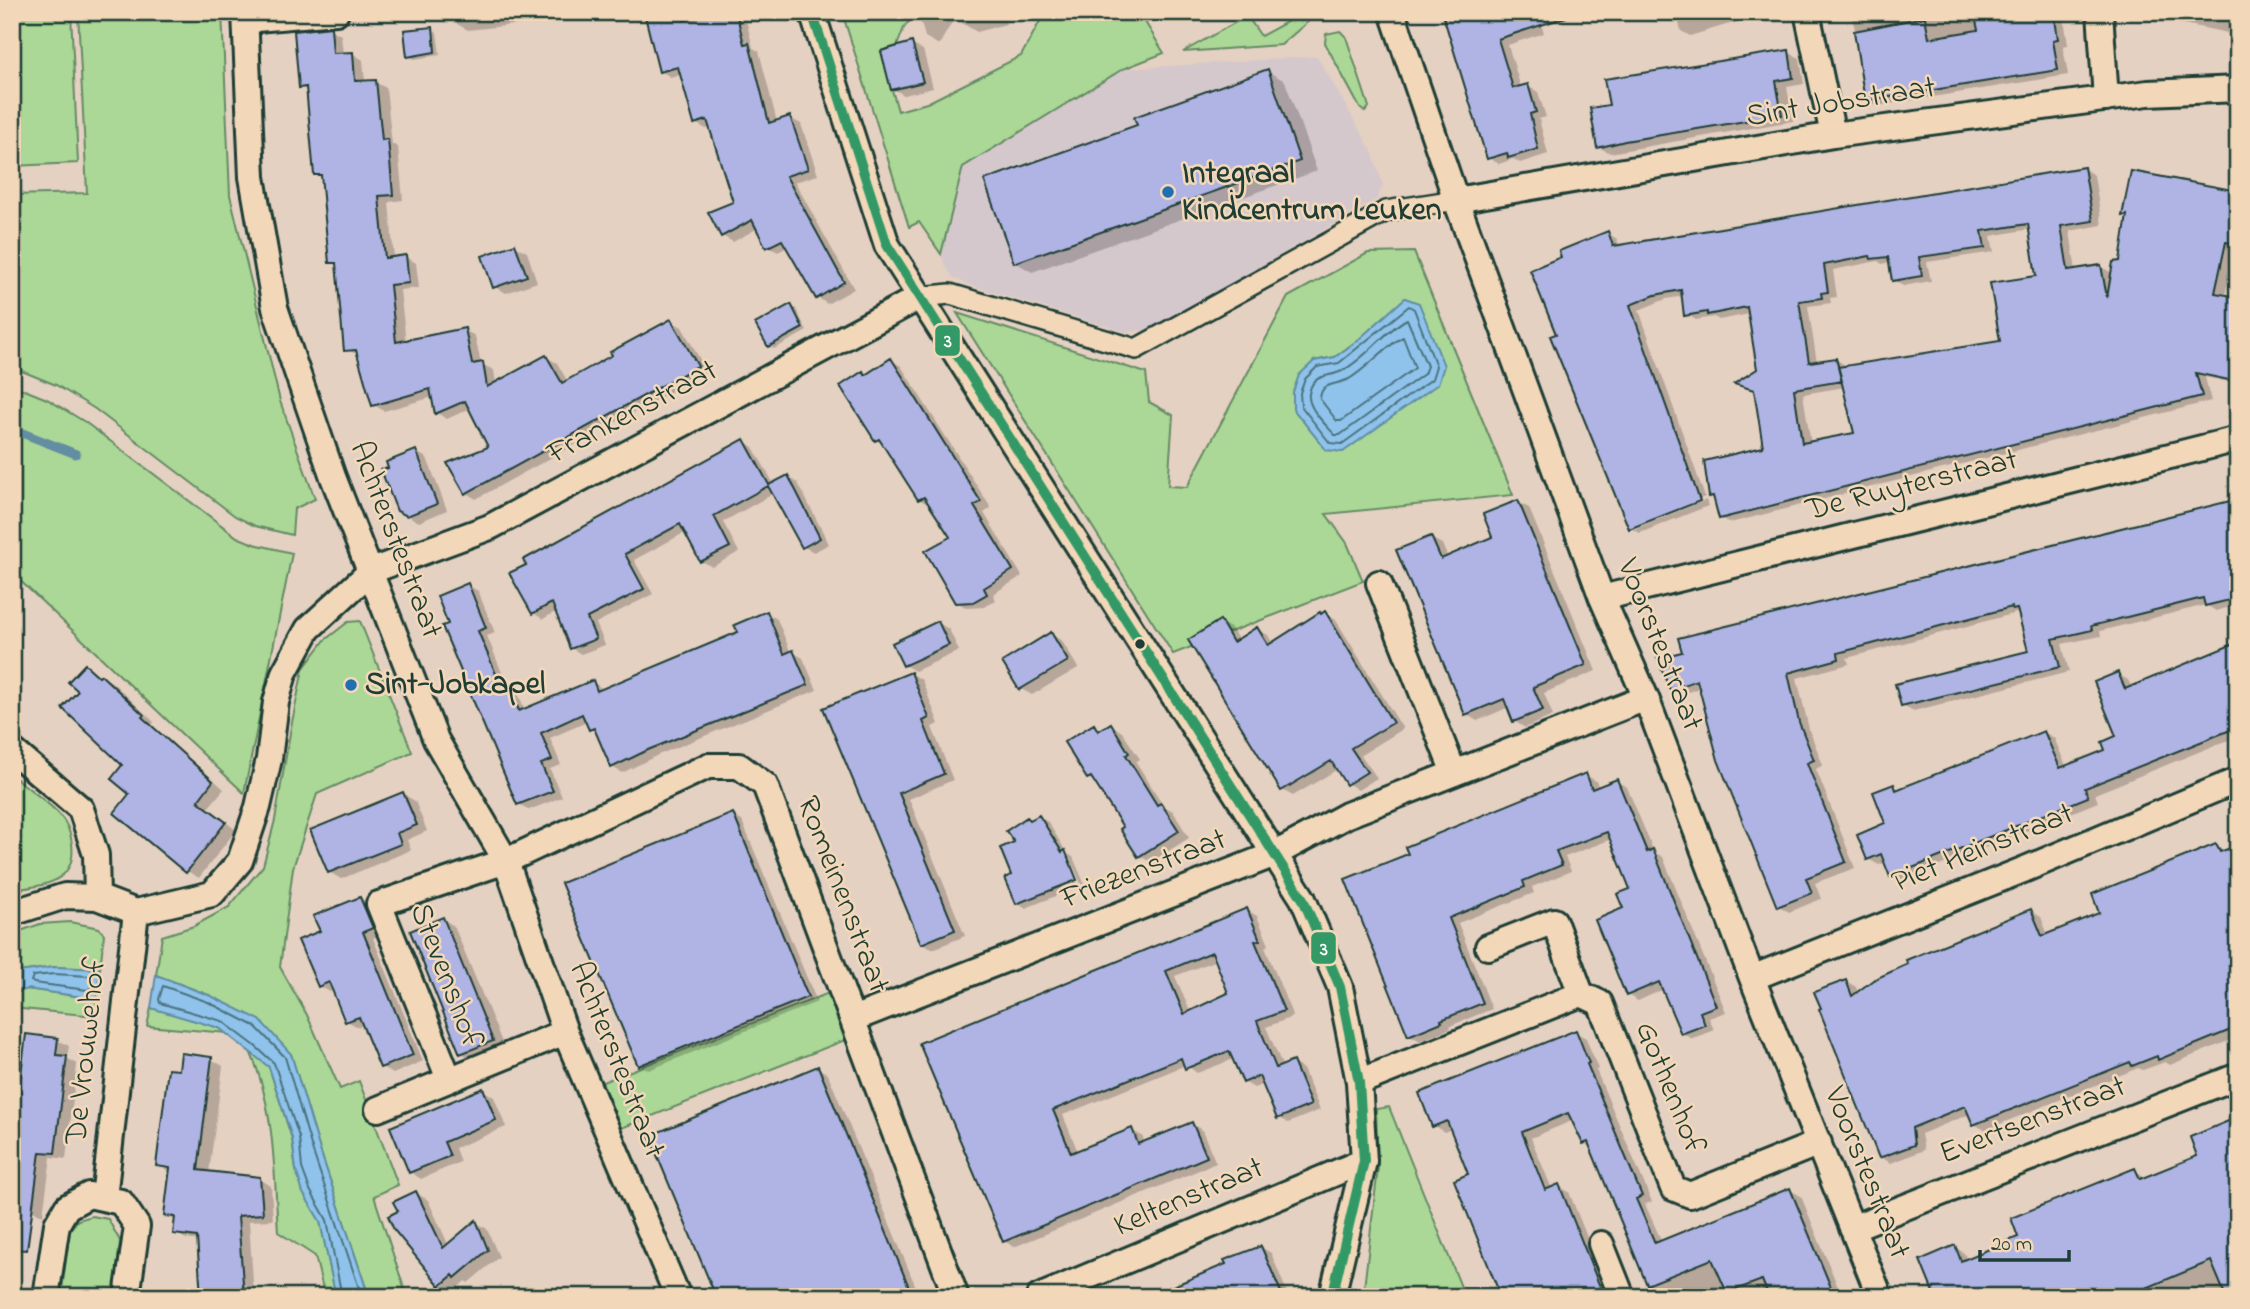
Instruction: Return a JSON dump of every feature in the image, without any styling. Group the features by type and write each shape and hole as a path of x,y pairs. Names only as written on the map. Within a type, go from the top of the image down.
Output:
{"street":[{"path":"245,16 336,12"},
{"path":"812,12 887,245 1303,899 1340,987 1359,1082 1364,1161 1332,1297"},
{"name":"Voorstestraat","path":"1392,12 1456,201 1602,598 1646,698 1752,978 1880,1297"},
{"path":"1807,12 1833,135"},
{"path":"2100,12 2106,99"},
{"name":"Achterstestraat","path":"245,16 252,177 275,308 334,477 436,740 506,861 565,1032 678,1297"},
{"name":"Sint Jobstraat","path":"1456,201 1833,135 2148,93 2238,89"},
{"path":"920,297 950,294 1136,349 1386,211 1456,201"},
{"name":"Frankenstraat","path":"372,571 490,527 920,297"},
{"name":"De Ruyterstraat","path":"1602,598 2238,439"},
{"path":"12,913 65,896 97,897 136,912 212,894 240,861 258,807 269,759 276,702 285,673 308,629 372,571"},
{"path":"1379,583 1454,773"},
{"name":"Friezenstraat","path":"853,1019 1275,854 1347,815 1646,698"},
{"path":"12,750 80,809 96,855 97,897"},
{"name":"Romeinenstraat","path":"506,861 708,766 739,766 765,785 956,1297"},
{"name":"Piet Heinstraat","path":"1752,978 2023,870 2238,780"},
{"name":"Stevenshof","path":"449,1079 379,904 506,861"},
{"name":"De Vrouwehof","path":"104,1198 136,912"},
{"name":"Gothenhof","path":"1488,947 1554,921 1581,994 1600,1003 1673,1188 1690,1195 1819,1143"},
{"path":"1359,1082 1581,994"},
{"name":"Stevenshof","path":"378,1109 565,1032"},
{"name":"Evertsenstraat","path":"1852,1228 2238,1076"},
{"name":"Keltenstraat","path":"1039,1297 1364,1161"},
{"path":"46,1297 57,1224 67,1207 89,1195 121,1202 137,1226 127,1297"},
{"path":"1601,1244 1622,1297"}],"shaded area":[{"name":"Integraal Kindcentrum Leuken","path":"1317,56 1372,151 1383,185 1377,199 1152,330 1125,332 966,284 953,277 945,266 941,254 962,167 1123,69"}],"green space":[{"path":"12,12 71,12 78,163 12,166"},
{"path":"78,12 222,12 230,195 280,401 315,499 294,509 292,535 255,526 235,516 95,409 56,385 12,367 12,195 87,193"},
{"path":"842,12 916,12 904,28 897,46 881,51 898,111 927,103 1021,56 1045,12 1150,12 1142,17 1164,53 1123,69 963,167 941,254 919,222 909,227"},
{"path":"1305,12 1319,12 1281,45 1183,52 1247,16 1261,36"},
{"path":"1340,31 1346,37 1369,107 1365,112 1360,108 1325,43 1326,34"},
{"path":"1414,252 1513,495 1326,514 1347,543 1363,581 1173,654 957,313 1146,373 1149,402 1173,415 1168,486 1187,487 1288,297 1368,253","holes":["1358,340 1293,392 1314,361 1335,357"]},
{"path":"12,385 47,399 85,422 237,537 292,553 244,793 12,573"},
{"path":"360,621 412,752 317,794 293,868 280,967 307,1015 340,1089 359,1081 398,1185 374,1196 407,1297 369,1297 291,1054 211,996 156,975 162,936 194,926 229,907 263,866 275,820 303,669 325,640 348,622"},
{"path":"12,775 62,817 71,836 72,857 69,867 55,880 35,887 12,890"},
{"path":"70,922 99,928 104,934 100,969 54,967 12,973 12,934 40,924"},
{"path":"27,989 97,999 95,1016 12,1008 12,994"},
{"path":"839,989 858,1035 619,1129 600,1083"},
{"path":"151,1008 200,1020 227,1033 147,1026"},
{"path":"250,1051 269,1067 292,1139 296,1170 303,1191 320,1221 336,1297 325,1297 315,1256 278,1232 269,1117"},
{"path":"1389,1107 1465,1297 1363,1297 1378,1168 1376,1109"},
{"path":"92,1216 108,1219 120,1241 114,1297 61,1297 70,1230 78,1220"}],"water":[{"path":"1405,298 1419,303 1444,366 1438,384 1343,452 1326,450 1293,409 1293,392 1299,375 1314,361 1335,357"},
{"path":"54,967 100,969 97,999 27,989 12,994 12,973"},
{"path":"156,975 211,996 260,1020 291,1054 369,1297 336,1297 320,1221 303,1193 296,1170 292,1138 269,1067 219,1028 151,1008"}],"building":[{"path":"644,12 683,12 684,20 717,12 736,12 744,44 749,43 769,123 790,116 808,169 786,176 844,282 816,299 782,240 766,248 752,220 721,237 708,212 733,202 707,120 694,124 678,67 659,72"},
{"path":"1442,12 1565,12 1566,17 1498,39 1513,88 1528,84 1536,112 1530,114 1538,149 1508,158 1507,153 1487,159"},
{"path":"1974,12 2054,12 2058,39 2053,40 2058,70 1865,101 1854,31 1925,17 1929,38 1978,30"},
{"path":"331,27 333,53 353,52 355,81 376,80 382,140 388,139 393,195 379,196 385,258 406,255 409,283 390,285 396,342 465,328 472,364 483,362 487,387 546,355 562,383 612,355 610,352 671,319 698,366 465,494 447,463 488,447 465,401 435,414 430,389 372,406 356,350 344,351 336,263 329,263 321,175 314,175 306,87 299,88 294,31"},
{"path":"433,27 435,52 407,57 404,30"},
{"path":"912,42 923,82 891,90 881,51"},
{"path":"1789,50 1793,78 1776,81 1782,115 1597,148 1590,108 1609,105 1604,79"},
{"path":"1268,69 1300,161 1014,263 984,180 1137,125 1134,117"},
{"path":"2084,167 2093,221 2061,226 2068,270 2101,265 2107,298 2113,262 2120,261 2127,215 2122,216 2131,171 2238,191 2238,245 2226,242 2215,293 2238,297 2238,382 2196,373 2202,396 1719,519 1713,496 1709,497 1704,461 1763,447 1754,390 1734,384 1757,369 1747,307 1707,315 1707,312 1684,316 1681,290 1655,295 1630,305 1700,501 1629,529 1550,336 1556,334 1530,270 1561,257 1559,251 1608,231 1613,246","holes":["2028,224 2036,276 1990,283 2000,341 1838,367 1836,358 1809,362 1799,301 1822,298 1821,293 1828,292 1824,265 1870,256 1871,259 1888,257 1892,281 1922,276 1919,257 1985,248 1982,231","1841,381 1854,433 1802,443 1794,389"]},
{"path":"515,244 527,276 493,288 482,256"},
{"path":"791,304 803,328 768,347 755,324"},
{"path":"891,358 981,502 974,506 1013,570 984,588 987,594 973,602 955,603 925,551 950,537 924,497 918,500 879,439 875,441 840,386 863,371 865,375"},
{"path":"744,439 769,485 788,475 820,538 802,548 768,486 714,516 730,547 700,562 680,524 625,554 644,589 587,618 596,639 570,649 552,603 532,614 509,573 526,565 523,560"},
{"path":"416,450 437,504 407,516 397,511 381,470 388,468 386,462"},
{"path":"2238,499 2238,598 2205,606 2203,598 2091,626 2092,630 2053,639 2060,667 1901,706 1895,684 2028,651 2017,609 2012,610 2012,607 1838,653 1839,659 1788,673 1799,722 1814,760 1807,763 1846,862 1806,878 1812,893 1777,907 1718,760 1697,680 1670,690 1657,658 1682,652 1678,638"},
{"path":"1518,500 1586,665 1533,687 1543,710 1513,722 1504,699 1465,715 1396,550 1431,536 1441,559 1492,537 1483,514"},
{"path":"468,583 486,628 478,631 501,686 508,684 519,711 593,680 597,691 738,632 734,625 767,611 784,654 793,650 808,685 648,750 611,768 594,728 589,730 582,714 541,733 552,760 541,764 553,791 517,805 442,626 448,624 437,596"},
{"path":"1325,611 1393,723 1351,748 1367,772 1346,785 1331,761 1281,791 1188,640 1220,620 1233,642 1257,627 1268,645"},
{"path":"938,621 949,645 903,666 892,643"},
{"path":"1051,632 1068,661 1019,690 1002,662"},
{"path":"2238,642 2238,727 2085,788 2088,797 1890,877 1881,854 1867,860 1857,835 1885,823 1873,792 1894,784 1896,790 2044,731 2060,768 2105,750 2102,742 2116,736 2094,682 2118,672 2125,689"},
{"path":"85,664 99,677 101,675 144,715 142,717 213,781 198,801 226,822 186,873 114,813 129,794 111,779 122,765 62,708 78,691 68,682"},
{"path":"911,672 929,718 923,721 944,774 899,793 955,930 921,944 823,708"},
{"path":"1111,723 1129,753 1126,755 1157,805 1161,803 1179,831 1138,857 1120,829 1123,827 1091,777 1087,779 1064,742 1094,724 1098,731"},
{"path":"1586,773 1592,789 1617,779 1647,852 1653,849 1716,1006 1700,1012 1705,1025 1681,1034 1659,982 1626,996 1595,920 1623,908 1617,894 1630,889 1607,832 1556,851 1562,865 1523,881 1525,887 1449,918 1483,1003 1408,1036 1345,879 1408,854 1405,847"},
{"path":"403,792 417,825 397,833 401,844 328,873 310,830"},
{"path":"733,813 808,997 638,1066 561,883"},
{"path":"1039,815 1062,852 1065,850 1077,880 1016,904 1005,878 1011,875 1000,848 1014,842 1006,831 1027,817 1030,820"},
{"path":"2216,844 2220,852 2238,845 2238,1027 2158,1060 2157,1056 2132,1066 2130,1062 1973,1125 1965,1106 1912,1128 1914,1145 1879,1158 1814,992 1846,980 1852,996 1873,980 1908,964 1906,960 2031,909 2042,936 2099,913 2092,894"},
{"path":"360,897 373,928 363,932 413,1055 380,1068 359,1017 345,1022 329,982 318,987 298,940 320,931 313,916"},
{"path":"1247,908 1260,940 1255,941 1284,1011 1257,1021 1276,1068 1293,1061 1311,1105 1277,1119 1259,1076 1243,1083 1229,1051 1185,1069 1181,1058 1053,1110 1071,1153 1132,1128 1138,1144 1192,1122 1207,1157 1003,1242 919,1043","holes":["1212,952 1228,993 1184,1014 1166,971"]},
{"path":"443,917 493,1041 460,1054 410,931"},
{"path":"1576,1030 1589,1063 1587,1064 1642,1196 1636,1199 1655,1243 1790,1188 1835,1297 1769,1297 1762,1280 1727,1293 1712,1259 1647,1285 1588,1142 1583,1144 1568,1113 1522,1132 1545,1190 1559,1184 1604,1297 1501,1297 1454,1180 1468,1174 1447,1121 1432,1127 1419,1093"},
{"path":"26,1034 58,1038 56,1055 67,1056 55,1153 40,1152 27,1250 12,1249 12,1147"},
{"path":"181,1053 212,1057 198,1170 260,1177 263,1214 238,1216 244,1297 201,1297 197,1237 173,1234 175,1217 164,1216 170,1168 156,1166 168,1069 179,1070"},
{"path":"818,1066 913,1297 716,1297 649,1136"},
{"path":"483,1088 496,1120 444,1142 450,1156 409,1173 390,1127"},
{"path":"2238,1117 2238,1297 2226,1297 2211,1261 2125,1297 1935,1297 1920,1260 1955,1245 1961,1261 2018,1237 2011,1218 2135,1168 2140,1179 2197,1156 2190,1137"},
{"path":"416,1191 443,1248 476,1220 488,1250 455,1278 453,1275 440,1286 394,1230 388,1216 398,1211 393,1202"},
{"path":"1261,1246 1283,1297 1147,1297 1226,1264 1224,1260"}],"waterway":[{"path":"12,429 76,454"}],"transit line":[{"name":"3","path":"812,12 887,245 1303,899 1340,987 1359,1082 1364,1161 1332,1297"}],"place":[{"name":"Integraal Kindcentrum Leuken","path":"1168,192"},
{"name":"Sint-Jobkapel","path":"351,685"}]}
